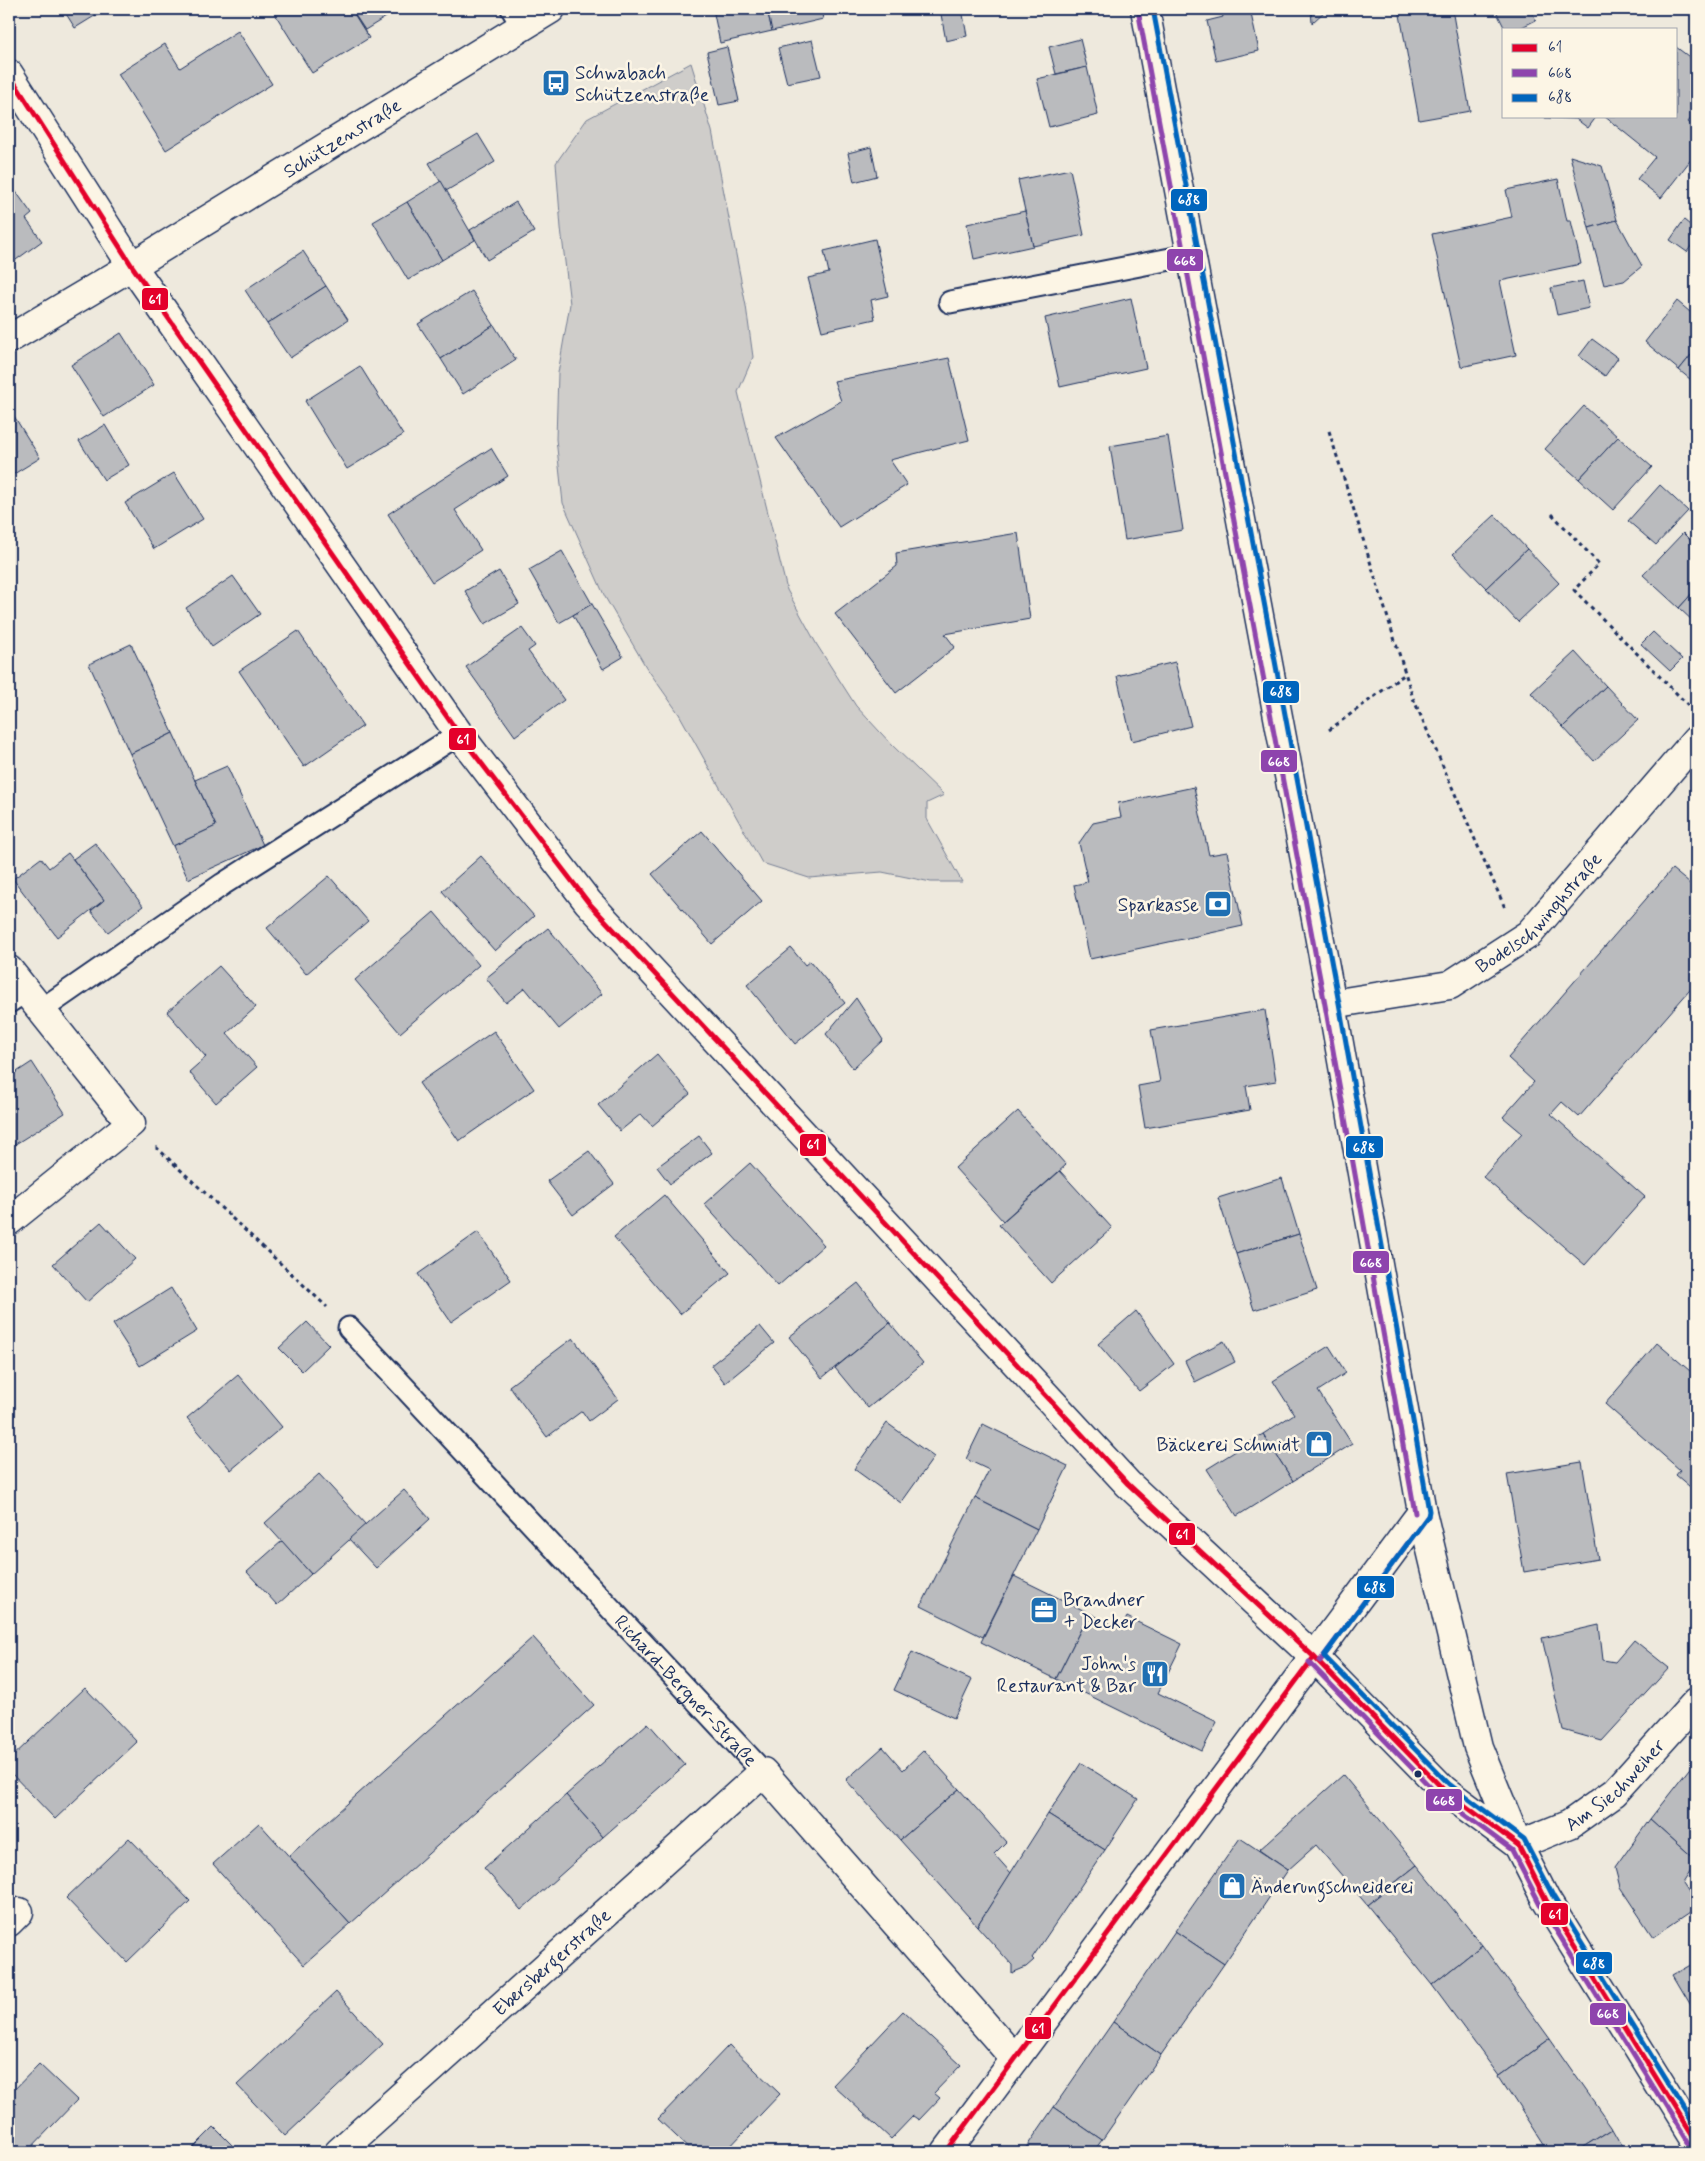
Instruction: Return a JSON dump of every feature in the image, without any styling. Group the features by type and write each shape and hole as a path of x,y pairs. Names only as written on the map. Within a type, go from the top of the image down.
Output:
{"main road":[{"name":"Schützenstraße","path":"9,339 132,266 253,190 517,18 551,9"},
{"path":"1146,9 1332,1004 1422,1512 1478,1747 1518,1844 1546,1900 1696,2142"},
{"path":"9,74 132,266 459,734 588,902 1128,1484 1314,1657 1444,1790 1518,1844"},
{"name":"Bodelschwinghstraße","path":"1332,1004 1450,984 1530,934 1696,740"},
{"path":"9,970 25,1001 131,1124 9,1221"},
{"path":"946,2152 1422,1512"},
{"name":"Am Siechweiher","path":"1518,1844 1570,1824 1615,1792 1696,1702"},
{"name":"Richard-Bergner-Straße","path":"763,1772 1015,2059"},
{"name":"Ebersbergerstraße","path":"339,2152 763,1772"}],"lane":[{"path":"950,302 1191,255"},
{"path":"25,1001 224,884 459,734"},
{"name":"Richard-Bergner-Straße","path":"349,1328 763,1772"}],"path":[{"path":"1329,431 1413,698 1520,941"},
{"path":"1552,514 1599,564 1574,590 1690,707"},
{"path":"1329,730 1405,674"},
{"path":"131,1124 349,1328"}],"shaded area":[{"path":"691,63 712,131 746,306 753,357 738,392 787,590 817,645 856,706 893,746 944,795 927,803 927,819 962,882 931,882 882,872 809,878 762,863 679,714 646,667 605,597 563,503 556,439 558,373 570,304 556,163 587,119"}],"building":[{"path":"63,9 106,9 75,28"},
{"path":"283,9 351,9 369,38 312,73 275,14"},
{"path":"351,9 399,9 365,30"},
{"path":"713,9 767,9 772,31 720,43"},
{"path":"767,9 821,9 823,19 772,31"},
{"path":"940,9 962,9 967,36 946,41"},
{"path":"1221,9 1276,9 1251,14 1259,51 1216,61 1207,21 1223,17"},
{"path":"1311,9 1327,9 1312,23"},
{"path":"1399,9 1452,9 1470,111 1419,120"},
{"path":"1495,9 1530,9 1536,20 1520,28 1504,28"},
{"path":"238,31 272,84 166,150 118,74 165,44 180,68"},
{"path":"1080,39 1087,67 1056,74 1049,47"},
{"path":"812,40 821,76 787,83 778,48"},
{"path":"727,47 739,101 719,105 707,52"},
{"path":"1678,48 1696,62 1696,83 1691,89 1696,92 1696,112 1688,122 1696,129 1696,153 1661,198 1637,179 1655,157 1606,118 1678,118"},
{"path":"1087,67 1098,115 1049,127 1037,79"},
{"path":"1545,118 1596,118 1588,128 1576,119"},
{"path":"478,134 495,162 446,191 429,163"},
{"path":"871,147 877,176 854,182 848,153"},
{"path":"1570,156 1602,166 1617,220 1589,228"},
{"path":"1070,169 1084,235 1033,246 1018,180"},
{"path":"1558,179 1567,221 1571,221 1581,264 1500,281 1516,355 1461,367 1432,234 1512,217 1506,190"},
{"path":"441,181 475,240 442,260 407,202"},
{"path":"9,182 32,214 26,219 42,241 9,265"},
{"path":"407,202 442,260 408,280 373,222"},
{"path":"516,202 534,232 487,260 470,230"},
{"path":"1025,211 1033,246 974,259 967,224"},
{"path":"1617,220 1642,266 1624,281 1604,285 1589,228"},
{"path":"1684,220 1696,230 1696,239 1687,252 1670,240"},
{"path":"875,239 888,296 871,300 875,319 822,331 808,278 829,273 824,251"},
{"path":"303,251 326,286 267,324 245,290"},
{"path":"1583,281 1589,308 1557,315 1551,288"},
{"path":"326,286 348,320 290,358 267,324"},
{"path":"472,291 494,325 441,359 418,324"},
{"path":"1131,298 1146,368 1060,387 1045,318"},
{"path":"1677,301 1696,317 1696,349 1679,370 1645,342"},
{"path":"494,325 516,360 463,394 441,359"},
{"path":"121,333 154,385 104,417 71,365"},
{"path":"1592,339 1618,358 1605,376 1579,356"},
{"path":"1696,349 1696,384 1679,370"},
{"path":"949,358 969,440 890,460 907,485 839,527 776,438 841,401 834,381"},
{"path":"360,366 403,435 347,469 305,401"},
{"path":"1584,406 1618,437 1579,479 1545,449"},
{"path":"14,416 40,458 9,477 9,419"},
{"path":"105,425 129,465 104,480 79,441"},
{"path":"1168,436 1183,530 1125,540 1110,446"},
{"path":"1618,437 1652,467 1613,510 1579,479"},
{"path":"491,448 508,476 455,510 481,550 432,582 388,514"},
{"path":"174,473 203,519 154,549 125,503"},
{"path":"1660,485 1688,511 1656,545 1628,521"},
{"path":"1495,515 1527,549 1486,588 1453,554"},
{"path":"1018,533 1030,619 945,634 955,647 896,693 835,614 897,566 896,553"},
{"path":"1683,533 1696,546 1696,589 1679,608 1643,575"},
{"path":"1527,549 1559,583 1518,622 1486,588"},
{"path":"562,551 592,604 559,623 529,570"},
{"path":"499,571 519,604 485,624 465,591"},
{"path":"233,576 260,614 212,647 186,608"},
{"path":"1696,589 1696,624 1679,608"},
{"path":"592,604 623,657 603,669 573,615"},
{"path":"522,628 535,646 528,651 564,700 515,736 466,667"},
{"path":"298,631 363,726 304,767 239,671"},
{"path":"1653,632 1682,659 1670,671 1641,644"},
{"path":"131,644 173,733 130,754 89,664"},
{"path":"1575,652 1606,686 1563,727 1531,693"},
{"path":"1175,662 1191,726 1132,741 1117,676"},
{"path":"1606,686 1638,720 1594,761 1563,727"},
{"path":"173,733 216,826 173,846 130,754"},
{"path":"227,766 263,845 188,879 173,846 216,826 195,780"},
{"path":"1194,787 1209,855 1227,852 1243,926 1090,959 1074,885 1088,882 1079,843 1093,823 1121,817 1118,803"},
{"path":"702,831 762,901 712,944 652,874"},
{"path":"95,843 143,906 108,932 91,911 104,900 73,859"},
{"path":"68,853 104,900 57,937 13,879 41,858 49,868"},
{"path":"481,856 534,916 495,951 442,891"},
{"path":"1672,869 1696,889 1696,983 1579,1117 1562,1102 1551,1114 1645,1197 1585,1265 1483,1177 1522,1133 1503,1117 1534,1082 1508,1058"},
{"path":"329,876 368,921 306,974 267,928"},
{"path":"434,912 479,965 400,1033 355,980"},
{"path":"548,928 602,994 559,1029 525,988 506,1003 486,978"},
{"path":"791,948 805,965 810,961 845,1003 795,1044 747,985"},
{"path":"219,966 256,1007 227,1033 257,1067 216,1103 189,1072 206,1057 167,1012"},
{"path":"856,998 883,1040 853,1068 826,1034"},
{"path":"1265,1010 1276,1081 1246,1086 1250,1110 1145,1128 1138,1086 1160,1082 1151,1030"},
{"path":"494,1031 534,1089 459,1141 419,1083"},
{"path":"657,1054 690,1094 652,1126 641,1114 620,1131 598,1105"},
{"path":"32,1062 65,1113 9,1148 9,1077"},
{"path":"1018,1111 1066,1165 1003,1221 955,1168"},
{"path":"699,1136 712,1153 670,1184 657,1167"},
{"path":"589,1151 614,1184 573,1215 547,1181"},
{"path":"750,1163 824,1245 778,1286 704,1204"},
{"path":"1060,1171 1112,1228 1051,1283 999,1225"},
{"path":"1282,1178 1299,1234 1236,1254 1218,1198"},
{"path":"664,1195 730,1273 680,1314 614,1237"},
{"path":"101,1222 135,1259 87,1302 53,1264"},
{"path":"478,1232 511,1280 451,1322 418,1274"},
{"path":"1299,1234 1317,1290 1254,1310 1236,1254"},
{"path":"858,1283 890,1323 822,1378 789,1337"},
{"path":"171,1288 197,1331 140,1366 113,1324"},
{"path":"1136,1311 1174,1364 1139,1391 1098,1344"},
{"path":"307,1322 329,1345 302,1371 279,1348"},
{"path":"890,1323 923,1363 868,1408 835,1368"},
{"path":"760,1326 774,1343 725,1383 711,1365"},
{"path":"573,1338 618,1399 589,1421 582,1411 547,1437 509,1386"},
{"path":"1224,1341 1235,1362 1195,1382 1185,1361"},
{"path":"1657,1343 1696,1376 1696,1492 1676,1475 1680,1470 1605,1404"},
{"path":"1329,1346 1346,1373 1318,1391 1352,1444 1293,1481 1263,1434 1294,1414 1273,1381"},
{"path":"238,1375 282,1427 231,1470 187,1418"},
{"path":"887,1423 934,1457 901,1503 854,1469"},
{"path":"983,1424 1068,1466 1037,1529 975,1498 989,1470 966,1459"},
{"path":"1263,1434 1293,1481 1237,1516 1207,1469"},
{"path":"1582,1462 1598,1559 1524,1572 1507,1474"},
{"path":"319,1474 366,1525 311,1574 265,1523"},
{"path":"404,1490 430,1519 376,1568 349,1539"},
{"path":"975,1498 1037,1529 983,1637 921,1606"},
{"path":"282,1541 311,1574 277,1605 247,1572"},
{"path":"1014,1576 1089,1613 1056,1679 981,1642"},
{"path":"1089,1613 1121,1629 1127,1617 1182,1644 1158,1693 1217,1722 1202,1751 1056,1679"},
{"path":"1599,1625 1603,1660 1615,1662 1634,1640 1669,1668 1602,1741 1563,1730 1542,1638"},
{"path":"533,1637 594,1705 350,1924 289,1856"},
{"path":"912,1652 972,1680 954,1718 894,1690"},
{"path":"85,1688 137,1742 55,1819 9,1771 9,1760"},
{"path":"648,1723 685,1765 603,1837 566,1795"},
{"path":"883,1747 903,1770 924,1750 959,1789 900,1840 846,1780"},
{"path":"1696,1760 1696,1860 1650,1819"},
{"path":"1081,1763 1138,1799 1105,1850 1048,1814"},
{"path":"1343,1775 1417,1865 1367,1905 1316,1845 1288,1870 1259,1850"},
{"path":"959,1789 1006,1842 994,1854 1011,1873 977,1926 900,1840"},
{"path":"566,1795 603,1837 521,1910 484,1868"},
{"path":"1048,1814 1105,1850 1032,1958 1034,1960 1026,1967 1012,1973 1012,1965 977,1926"},
{"path":"1650,1819 1696,1860 1683,1883 1696,1903 1696,1908 1653,1937 1620,1887 1615,1868"},
{"path":"259,1823 350,1924 304,1965 213,1864"},
{"path":"129,1838 190,1901 127,1962 66,1898"},
{"path":"1240,1838 1288,1870 1224,1964 1175,1931"},
{"path":"1417,1865 1482,1945 1432,1985 1367,1905"},
{"path":"1175,1931 1224,1964 1161,2055 1113,2022"},
{"path":"1482,1945 1550,2039 1499,2076 1432,1985"},
{"path":"1696,1962 1696,2014 1673,1975"},
{"path":"336,1992 383,2044 285,2136 237,2085"},
{"path":"903,2011 961,2065 934,2093 940,2098 919,2120 913,2116 891,2139 833,2085"},
{"path":"1113,2022 1161,2055 1102,2140 1054,2107"},
{"path":"1550,2039 1613,2129 1576,2152 1548,2152 1499,2076"},
{"path":"729,2045 780,2094 725,2152 693,2152 658,2119"},
{"path":"39,2064 77,2100 27,2152 9,2152 9,2095"},
{"path":"1054,2107 1102,2140 1093,2152 1023,2152"},
{"path":"214,2127 239,2152 189,2152"},
{"path":"1613,2129 1626,2152 1576,2152"},
{"path":"824,2145 831,2152 817,2152"}],"transit line":[{"name":"688","path":"1153,9 1339,1003 1429,1511 1428,1516 1324,1656 1449,1784 1524,1840 1553,1896 1696,2128"},
{"name":"668","path":"1138,10 1325,1005 1415,1513"},
{"name":"61","path":"9,74 132,266 459,734 588,902 1128,1484 1314,1657 1444,1790 1518,1845 1546,1900 1696,2142"},
{"name":"668","path":"1320,1661 1428,1516"},
{"name":"61","path":"946,2152 1314,1657"},
{"name":"668","path":"1309,1662 1439,1796 1512,1850 1540,1904 1690,2146"}],"place":[{"name":"Schwabach Schützenstraße","path":"556,83"},
{"name":"Sparkasse","path":"1218,904"},
{"name":"Bäckerei Schmidt","path":"1319,1444"},
{"name":"Brandner + Decker","path":"1044,1610"},
{"name":"John's Restaurant & Bar","path":"1155,1674"},
{"name":"Änderungschneiderei","path":"1232,1886"}]}
